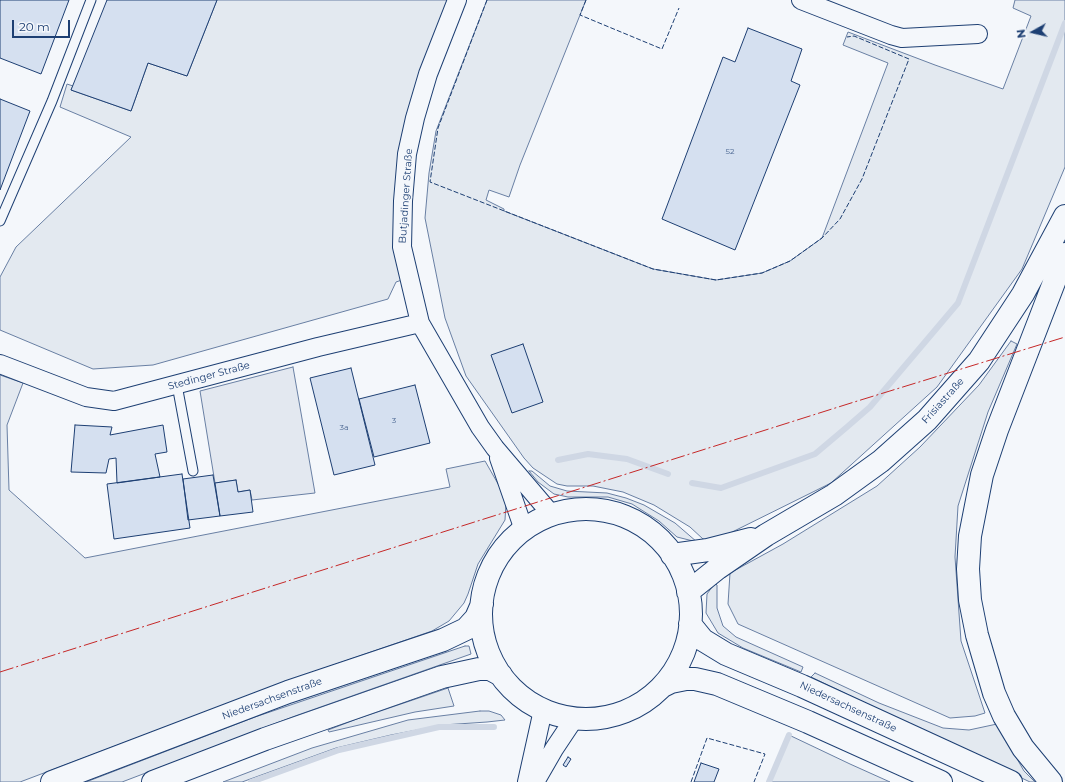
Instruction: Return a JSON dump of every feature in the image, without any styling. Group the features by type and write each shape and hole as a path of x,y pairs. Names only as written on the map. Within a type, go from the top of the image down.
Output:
{"main road":[{"name":"Frisiastraße","path":"688,592 718,568 766,535 834,495 881,461 927,420 979,361 1022,294 1065,216"},
{"path":"1051,782 1023,748 1004,716 994,693 982,655 972,615 968,563 973,517 982,475 997,430 1065,254"},
{"name":"Niedersachsenstraße","path":"586,510 613,513 626,517 648,530 660,541 672,555 683,572 690,606 690,624 688,637 680,661 670,677 656,693 640,705 618,714 593,719 574,719 557,716 543,710 515,691 501,675 490,655 484,635 482,619 482,604 489,576 498,558 507,546 524,530 552,515 564,512 586,510"},
{"name":"Frisiastraße","path":"672,555 708,550 766,535"},
{"name":"Niedersachsenstraße","path":"52,782 288,692 443,640 466,629 476,618 482,604"},
{"name":"Niedersachsenstraße","path":"690,624 703,640 726,654 802,686 1011,782"},
{"path":"153,782 272,736 442,677 479,669 490,669 501,675"},
{"name":"Niedersachsenstraße","path":"662,686 671,682 686,679 695,679 718,684 808,722 941,782"}],"street":[{"name":"Butjadinger Straße","path":"457,0 428,74 414,118 408,154 403,201 402,247 420,324 477,421 496,448 552,515"},
{"path":"802,0 902,38 978,34"},
{"name":"Stedinger Straße","path":"0,364 86,397 114,401 318,347 420,324"},
{"name":"Butjadinger Straße","path":"496,448 524,530"},
{"path":"527,782 543,710"},
{"path":"535,782 554,749 574,719"}],"lane":[{"path":"0,221 52,101 91,0"},
{"path":"177,385 193,471"}],"shaded area":[{"path":"217,0 452,0 407,113 399,172 402,280 396,282 388,299 153,365 93,369 0,330 0,277 16,247 131,137 60,107 67,84 73,86 71,90 131,111 148,63 187,76"},
{"path":"487,0 586,0 520,165 509,197 489,190 486,200 504,209 504,211 653,269 716,280 762,273 790,261 822,238 888,63 843,45 848,32 1003,89 1031,16 1013,8 1015,0 1065,0 1065,167 1022,269 937,387 831,483 712,542 703,539 690,527 654,505 623,492 593,486 567,486 557,484 533,468 524,458 466,376 445,318 425,218 429,173 436,131"},
{"path":"1011,341 1017,344 988,412 958,506 955,557 961,641 985,713 975,716 950,718 738,624 728,604 730,573 783,544 877,486 920,447 979,385"},
{"path":"293,367 315,493 252,500 250,490 238,492 236,480 215,483 200,391"},
{"path":"0,375 23,383 7,425 9,490 85,558 450,487 446,469 485,461 501,489 506,503 505,520 478,564 464,603 449,621 432,631 287,681 20,782 0,782"},
{"path":"529,471 532,471 550,486 567,491 607,493 644,505 675,523 697,542 677,537 659,521 632,504 608,497 568,497 554,494 538,482"},
{"path":"715,583 717,585 717,608 723,626 736,637 803,667 801,672 743,648 718,633 706,613 707,594"},
{"path":"465,646 469,646 471,654 295,716 122,782 86,782 255,717"},
{"path":"815,673 879,703 943,728 969,730 997,724 1024,771 1035,782 1030,782 811,677"},
{"path":"448,688 454,706 415,712 329,732 328,730 357,719"},
{"path":"489,711 501,715 505,720 443,725 391,735 336,748 242,782 223,782 312,748 408,720"},
{"path":"789,735 850,764 890,782 769,782"}],"building":[{"path":"0,0 69,0 41,74 0,58"},
{"path":"107,0 217,0 187,76 148,63 131,111 71,90"},
{"path":"748,28 802,49 791,81 800,85 735,250 662,219 723,57 735,62"},
{"path":"0,99 30,111 0,190"},
{"path":"523,344 543,402 512,413 491,355"},
{"path":"351,368 375,465 334,475 310,378"},
{"path":"415,385 430,443 374,457 359,399"},
{"path":"75,425 112,427 110,435 163,425 167,452 155,454 160,477 117,483 116,458 109,459 106,473 71,472"},
{"path":"182,474 190,528 114,539 107,484"},
{"path":"213,475 220,516 188,520 183,479"},
{"path":"236,480 238,492 250,490 253,512 220,516 215,483"},
{"path":"568,757 571,759 566,767 563,765"},
{"path":"701,763 719,769 714,782 694,782"}],"waterway":[{"path":"692,483 721,488 815,454 870,407 958,303 1065,23"},
{"path":"558,460 588,454 627,459 668,474"},
{"path":"251,782 339,750 439,727 494,727"},
{"path":"769,782 789,735"}],"fence":[{"path":"487,0 438,128 430,182 653,269 716,280 762,273 790,261 822,238 840,219 862,179 909,59 854,36 847,37"},
{"path":"586,0 580,15 662,49 679,8"},
{"path":"691,782 707,738 765,754 754,782"}],"power":[{"path":"0,672 851,403 1065,337"}]}
